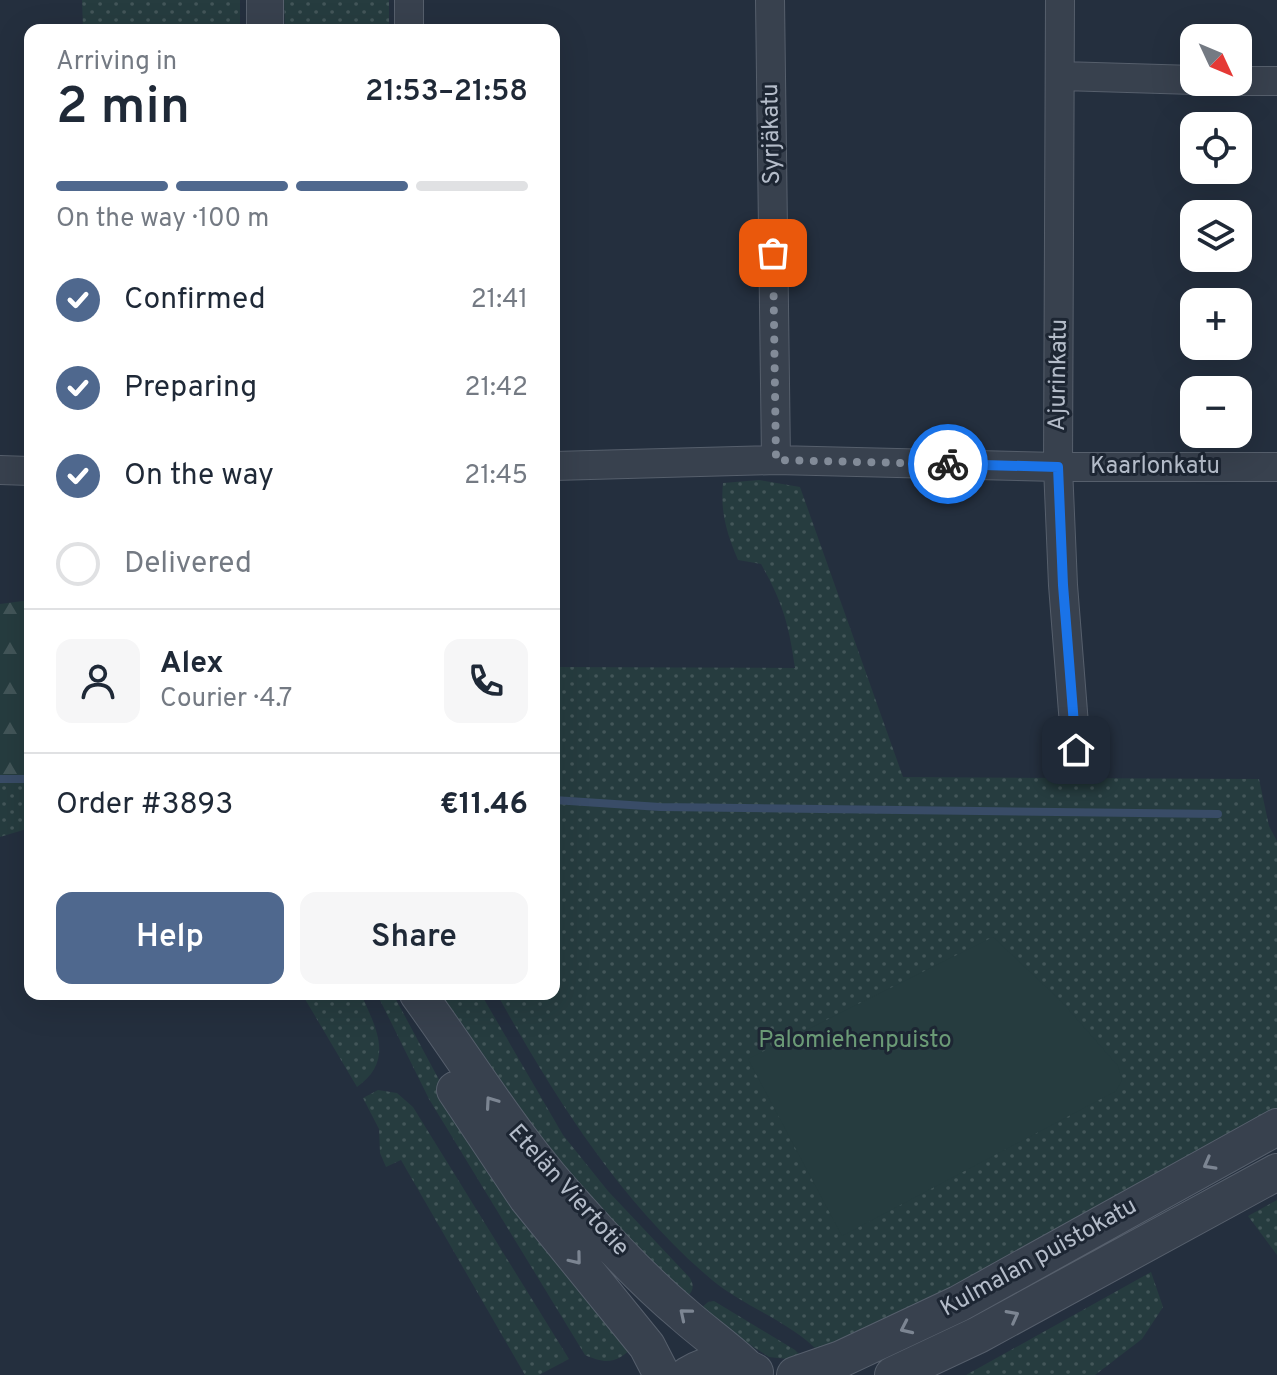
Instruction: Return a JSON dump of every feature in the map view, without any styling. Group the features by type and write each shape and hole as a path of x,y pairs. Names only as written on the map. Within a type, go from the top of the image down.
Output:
{"street":[{"path":"265,0 265,24"},
{"path":"409,0 409,24"},
{"name":"Syrjäkatu","path":"770,0 776,460"},
{"name":"Ajurinkatu","path":"1060,0 1058,467 1063,585 1076,750"},
{"path":"1062,76 1180,80"},
{"path":"1252,81 1277,81"},
{"name":"Kaarlonkatu","path":"560,466 776,460 1058,467 1277,467"},
{"path":"0,470 24,471"},
{"name":"Etelän Viertotie","path":"414,1000 425,1037 465,1108 527,1198 647,1346 662,1375"},
{"name":"Etelän Viertotie","path":"422,1000 490,1101 562,1191 683,1314 722,1343 751,1370"},
{"name":"Kulmalan puistokatu","path":"795,1375 841,1359 958,1304 1277,1127"},
{"name":"Kulmalan puistokatu","path":"893,1375 978,1335 1277,1172"},
{"path":"688,1375 704,1366 722,1363 751,1370"}],"green space":[{"path":"82,0 240,0 240,24 83,24"},
{"path":"284,0 389,0 389,24 285,24"},
{"name":"Palomiehenpuisto","path":"759,480 800,487 903,777 1259,779 1269,826 1277,841 1277,1115 822,1355 797,1333 712,1280 648,1217 566,1110 500,1000 560,1000 560,667 795,668 780,603 761,564 738,560 725,523 723,483"},
{"path":"24,601 24,779 0,779 0,604"},
{"path":"0,779 24,779 24,830 0,837"},
{"path":"993,937 1062,1002 1118,1066 1122,1080 1116,1091 842,1236 748,1059"},
{"path":"306,1000 364,1000 376,1031 379,1055 369,1077 357,1087"},
{"path":"380,1000 396,1000 444,1089 635,1345 623,1356 606,1361 585,1355 429,1099"},
{"path":"440,1000 484,1000 563,1135 608,1191 690,1278 692,1291 683,1301 589,1206"},
{"path":"378,1090 397,1093 413,1107 569,1359 539,1375 525,1375 401,1160 386,1167 380,1153 379,1129 363,1098"},
{"path":"1277,1200 1277,1255 1248,1216"},
{"path":"1151,1272 1163,1307 1142,1339 1095,1375 966,1375"},
{"path":"714,1301 795,1350 806,1361 769,1357 698,1311"}],"waterway":[{"path":"0,779 24,779"},
{"path":"560,800 660,807 1218,814"}],"way so far":[{"path":"773,253 776,460 948,464"}],"route":[{"path":"948,464 1058,467 1063,585 1076,750"}]}
